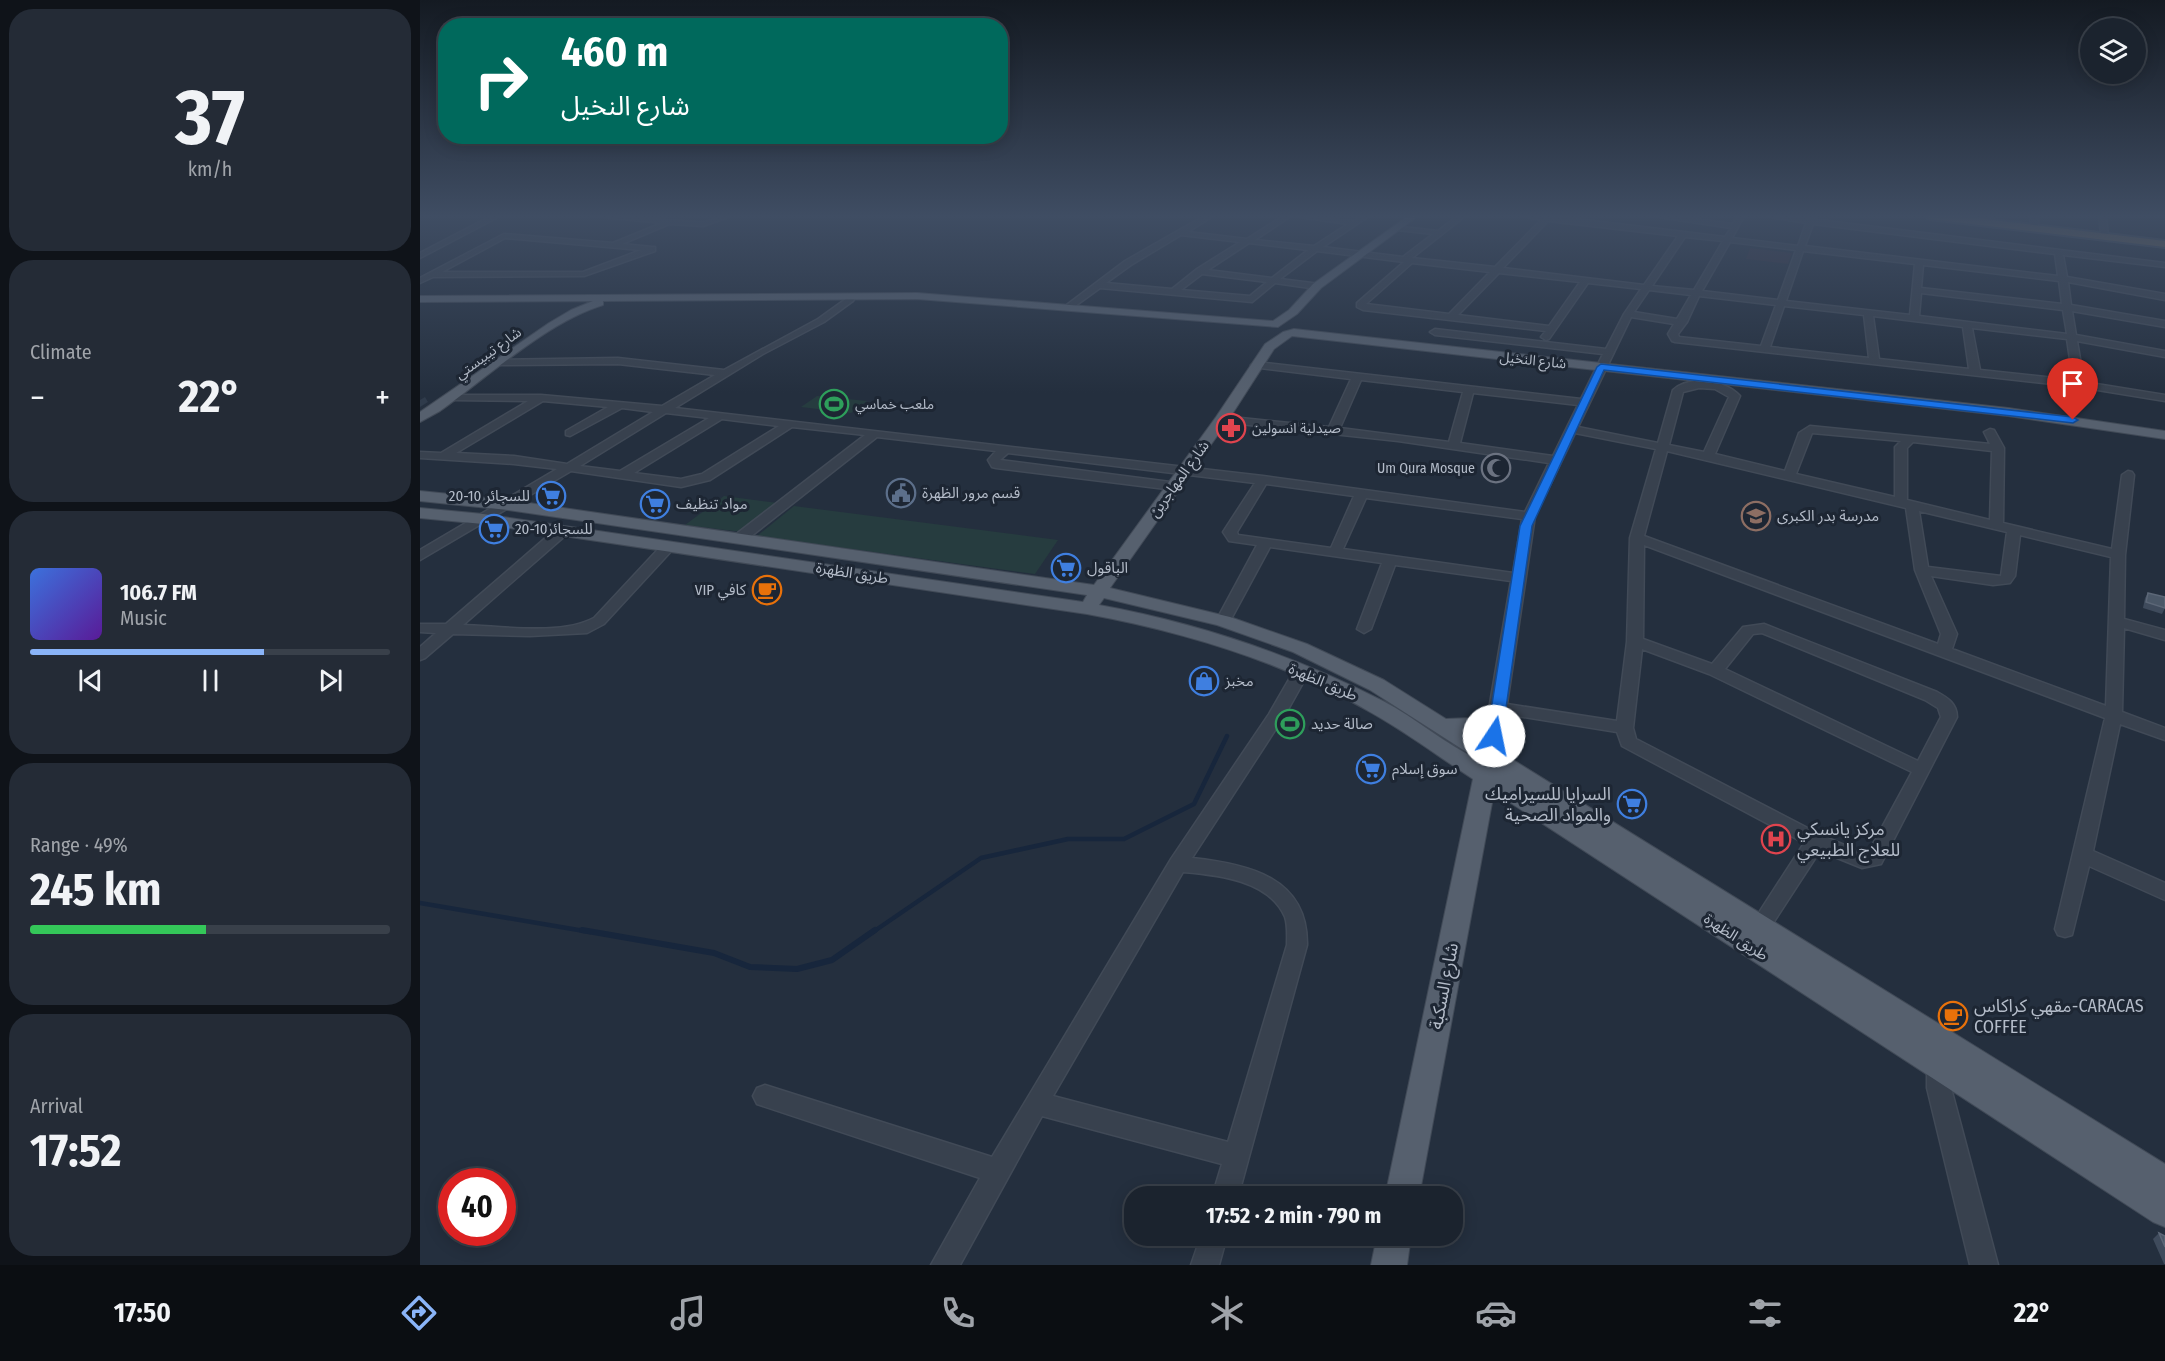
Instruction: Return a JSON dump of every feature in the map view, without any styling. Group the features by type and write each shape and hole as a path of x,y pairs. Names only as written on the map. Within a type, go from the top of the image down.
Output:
{"main road":[{"name":"شارع المهاجرين","path":"1092,600 1222,419 1281,329 1317,286 1332,275"},
{"name":"شارع النخيل","path":"862,295 1237,325"},
{"name":"شارع النخيل","path":"420,299 971,296 1068,308 1604,360 2034,410 2165,430"},
{"name":"شارع النخيل","path":"571,307 661,299"},
{"path":"420,304 571,307"},
{"name":"شارع تيبيستي","path":"420,418 453,397 571,307"},
{"path":"1237,325 1323,333"},
{"path":"1237,325 1281,329"},
{"name":"شارع النخيل","path":"1604,360 2057,418 2165,435"},
{"name":"طريق الظهرة","path":"420,496 508,505 740,538 1223,621 1300,648 1377,685 1442,726 1488,766 1939,1066 2165,1210"},
{"name":"طريق الظهرة","path":"420,513 483,519 668,547 1092,600 1236,645 1341,687 1488,766 1759,928 2165,1184"},
{"path":"1442,726 1473,725 1499,712"},
{"name":"شارع السكبة","path":"1404,1186 1488,766"},
{"path":"1389,1265 1393,1246"}],"street":[{"path":"420,280 431,275"},
{"path":"1068,308 1113,275"},
{"path":"1175,291 1195,275"},
{"path":"1232,275 1317,286"},
{"path":"1097,285 1252,298 1278,275"},
{"path":"1392,275 1360,305 1369,308 1552,329"},
{"path":"1449,317 1454,315 1491,275"},
{"path":"1541,275 2072,337 2165,354"},
{"path":"1488,766 1499,712 1529,516 1628,314 1656,275"},
{"path":"1707,275 1672,337 1678,340 1875,363 2079,384 2165,398"},
{"path":"1764,350 1792,275"},
{"path":"1914,319 1918,275"},
{"path":"2047,275 2165,297"},
{"path":"2062,275 2079,384"},
{"path":"1541,344 1586,280"},
{"path":"1916,290 2067,307 2165,324"},
{"path":"420,556 862,295"},
{"path":"1628,314 1682,322"},
{"path":"1868,314 1875,363"},
{"path":"1967,325 1975,372"},
{"path":"1435,333 1541,344 1604,360"},
{"path":"497,362 618,361 727,373"},
{"path":"1256,365 1358,375 1584,403"},
{"path":"1334,430 1358,375"},
{"path":"1708,456 1735,398 1732,392 1721,388 1695,385 1680,389 1637,538 1635,642 1625,728 1628,742 1816,842 1862,861 1874,859 1949,717 1950,712 1941,700 1764,628 1748,630 1715,671"},
{"path":"1454,446 1469,389"},
{"path":"453,397 541,398 875,433 1263,480 1529,516"},
{"path":"445,455 541,398"},
{"path":"570,433 620,405"},
{"path":"624,474 718,417"},
{"path":"1222,419 1334,430 1555,460"},
{"path":"420,455 514,460 681,483 694,482 706,477 790,424"},
{"path":"1572,429 1708,456 2118,555"},
{"path":"1789,477 1805,433 1810,429 1998,448"},
{"path":"1990,432 1998,448 1996,526"},
{"path":"740,538 875,433"},
{"path":"1910,438 1901,447 1906,505 1922,570 1947,626 1949,634 1943,652"},
{"path":"1005,449 994,460 996,464 1174,486"},
{"path":"2065,929 2114,715 2118,555 2127,476"},
{"path":"1263,480 1230,534 1237,539 1518,578"},
{"path":"1335,553 1362,493"},
{"path":"420,655 562,531"},
{"path":"1922,570 2005,580 2008,576 2014,531"},
{"path":"1637,538 2165,734"},
{"path":"1223,621 1265,543"},
{"path":"420,628 571,632 588,628 599,621 668,547"},
{"path":"1364,628 1390,561"},
{"path":"2116,621 2165,635"},
{"path":"1635,642 1660,649 1715,671 1922,770"},
{"path":"945,1265 1036,1103 1178,864 1277,715 1301,672"},
{"path":"1499,712 1625,728"},
{"path":"1759,928 1816,842"},
{"path":"2082,854 2165,892"},
{"path":"1178,864 1211,867 1239,873 1256,880 1278,895 1294,916 1297,927 1297,945 1228,1186"},
{"path":"1939,1066 1939,1088 1984,1265"},
{"path":"765,1096 997,1172"},
{"path":"1036,1103 1237,1156"},
{"path":"1205,1265 1211,1246"}],"green space":[{"name":"ملعب خماسي","path":"817,396 867,401 851,413 801,407"},
{"path":"724,496 778,503 742,532 685,525"},
{"path":"794,506 1058,540 1035,574 757,536"}],"building":[{"path":"2148,593 2165,597 2165,608 2146,602"},
{"path":"2159,1233 2165,1236 2165,1247"}],"waterway":[{"path":"873,932 981,858 1068,839 1124,839 1194,804 1227,736"},
{"path":"420,903 590,932"},
{"path":"582,930 714,953 750,967 797,969 832,960 875,930"}],"place":[{"name":"ملعب خماسي","path":"834,404"},
{"name":"صيدلية انسولين","path":"1231,428"},
{"name":"Um Qura Mosque","path":"1496,468"},
{"name":"قسم مرور الظهرة","path":"901,493"},
{"name":"20-10 للسجائر","path":"551,496"},
{"name":"مواد تنظيف","path":"655,504"},
{"name":"مدرسة بدر الكبرى","path":"1756,516"},
{"name":"20-10للسجائر","path":"494,529"},
{"name":"الباقول","path":"1066,568"},
{"name":"VIP كافي","path":"767,590"},
{"name":"مخبز","path":"1204,681"},
{"name":"صالة حديد","path":"1290,724"},
{"name":"سوق إسلام","path":"1371,769"},
{"name":"السرايا للسيراميك والمواد الصحية","path":"1632,804"},
{"name":"مركز يانسكي للعلاج الطبيعي","path":"1776,839"},
{"name":"مقهي كراكاس-CARACAS COFFEE","path":"1953,1016"}],"route":[{"path":"1494,736 1526,526 1546,479 1601,367 2073,420"}]}
